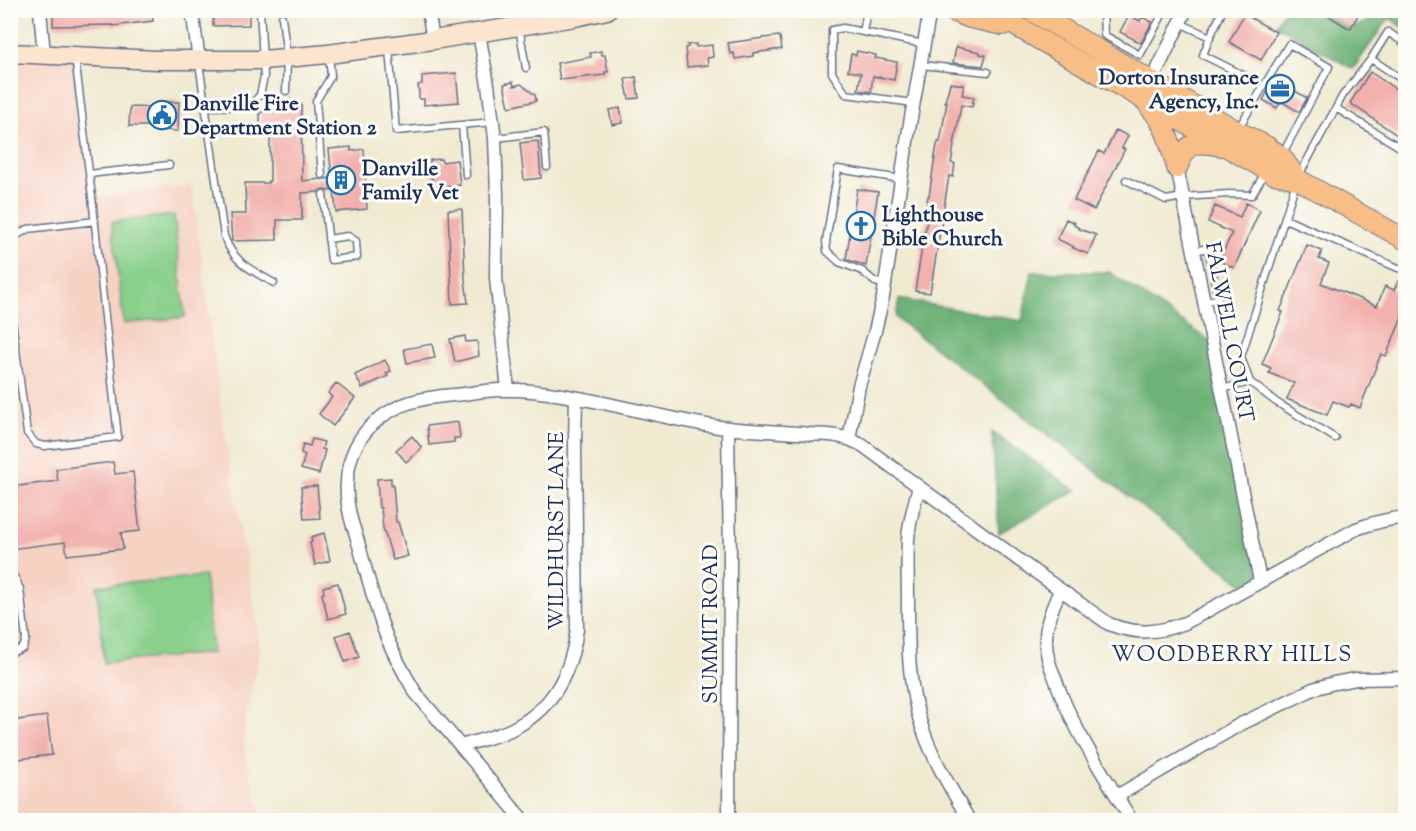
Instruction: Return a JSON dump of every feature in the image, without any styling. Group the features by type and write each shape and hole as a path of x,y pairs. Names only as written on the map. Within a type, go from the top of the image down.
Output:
{"main road":[{"path":"10,53 157,60 263,60 434,40 606,10"},
{"path":"950,10 970,18 1020,29"},
{"path":"988,10 1143,100 1174,123 1273,151 1298,179"},
{"path":"1030,10 1159,85 1232,139 1266,170 1298,179 1406,240"},
{"path":"1143,100 1159,118 1168,136 1177,168"},
{"path":"1174,123 1193,116 1253,148 1273,151"},
{"path":"1177,168 1182,154 1189,147 1232,139"}],"street":[{"path":"40,10 44,55"},
{"path":"192,10 199,60"},
{"path":"428,10 434,40"},
{"path":"849,439 858,386 875,331 885,284 930,10"},
{"path":"1143,100 1159,85 1182,15"},
{"path":"479,33 495,138 496,278 508,390"},
{"name":"FALWELL COURT","path":"1159,85 1174,123 1177,168 1260,581"},
{"path":"523,820 415,692 401,668 379,615 351,522 346,488 348,469 358,440 367,429 395,408 438,397 508,390 576,398 729,428 839,436 849,439 862,445 1109,624 1136,632 1150,632 1185,623 1356,529 1392,518 1406,517"},
{"name":"WILDHURST LANE","path":"461,746 502,733 527,721 550,699 560,685 569,665 577,629 576,398"},
{"name":"SUMMIT ROAD","path":"729,428 729,820"},
{"path":"919,487 908,540 910,673 914,700 931,750 964,818"},
{"path":"1060,590 1049,615 1046,630 1048,660 1069,715 1131,820"},
{"path":"1116,796 1239,726 1313,689 1334,682 1356,679 1406,678"}],"lane":[{"path":"206,107 250,106 260,94 264,77 260,10"},
{"path":"863,32 867,10"},
{"path":"1103,10 1104,35 1140,55 1165,10"},
{"path":"1223,10 1203,54 1245,76"},
{"path":"1182,15 1210,37"},
{"path":"282,17 287,58 286,91"},
{"path":"519,26 526,68"},
{"path":"914,103 846,94 832,73 832,30 843,28 925,44"},
{"path":"1335,438 1276,402 1250,382 1241,357 1298,179 1343,95 1371,59 1388,32 1406,44"},
{"path":"1232,139 1289,44 1329,67 1273,151"},
{"path":"389,46 396,131 493,122"},
{"path":"322,175 316,101 331,76 328,54"},
{"path":"10,305 27,433 36,444 45,446 118,436 75,56"},
{"path":"1371,59 1406,82"},
{"path":"199,60 227,245 242,264 274,283"},
{"path":"921,65 988,72"},
{"path":"1336,108 1406,151"},
{"path":"462,125 466,175"},
{"path":"495,138 544,132 547,167"},
{"path":"89,174 169,165"},
{"path":"885,284 875,282 862,271 839,262 827,251 826,241 838,169 902,179"},
{"path":"1126,180 1166,200 1229,194 1252,195 1266,170"},
{"path":"323,194 330,260 357,257 356,241 348,236 328,238"},
{"path":"1285,219 1398,268 1406,269"},
{"path":"10,242 28,229 95,221"},
{"path":"1222,389 1250,382"},
{"path":"10,576 15,578 20,589 26,639 23,648 10,653"}],"shaded area":[{"path":"10,53 75,56 92,197 192,185 224,429 257,624 260,653 243,741 251,780 264,820 11,820"}],"green space":[{"path":"1284,11 1319,11 1350,29 1375,18 1379,11 1405,11 1405,28 1389,18 1353,69 1276,25"},
{"path":"174,215 185,317 124,324 112,222"},
{"path":"1032,272 1109,272 1213,343 1260,581 1248,588 896,318 899,299 1022,321"},
{"path":"992,432 1076,491 999,533"},
{"path":"205,576 212,653 104,663 97,586"}],"building":[{"path":"53,10 152,10 153,21 113,26 53,26"},
{"path":"213,10 247,10 249,25 213,26"},
{"path":"1319,10 1361,10 1350,29"},
{"path":"1244,14 1276,32 1261,60 1229,42"},
{"path":"1129,15 1140,21 1142,17 1152,22 1141,43 1120,32"},
{"path":"779,36 782,49 753,53 753,56 735,59 734,53 730,54 728,43"},
{"path":"696,44 696,47 712,45 713,57 707,58 708,65 687,67 685,48 688,47 687,45"},
{"path":"956,47 986,55 983,66 953,63"},
{"path":"601,51 602,55 605,55 608,72 605,72 605,75 560,80 557,63 591,57 590,53"},
{"path":"857,51 876,55 875,58 897,62 894,80 873,76 871,92 858,90 861,73 848,71 851,54 856,55"},
{"path":"1370,72 1406,96 1406,141 1350,103"},
{"path":"456,73 459,102 424,105 424,99 419,99 418,85 422,84 422,76"},
{"path":"636,77 639,98 629,99 625,79"},
{"name":"Dorton Insurance Agency, Inc.","path":"1275,79 1307,98 1299,112 1281,101 1277,108 1263,100"},
{"path":"513,82 514,86 521,84 535,95 536,101 509,107 504,84"},
{"path":"950,83 964,85 962,95 974,97 972,107 961,105 951,163 955,164 953,177 949,176 930,293 915,291 922,247 919,247 922,232 925,232 929,208 926,208 928,196"},
{"path":"162,102 179,102 178,131 162,130 162,126 129,126 130,107 162,108"},
{"path":"301,104 302,181 332,178 329,149 351,147 351,151 364,149 367,209 336,212 334,190 323,189 318,192 302,193 302,220 277,220 277,240 232,241 230,214 246,214 245,183 268,183 270,181 270,127 260,127 260,112 270,112 270,105"},
{"path":"620,108 623,123 612,125 609,110"},
{"path":"1116,130 1128,136 1122,148 1125,149 1094,210 1074,200 1099,151 1104,154"},
{"path":"538,141 541,178 524,180 520,143"},
{"path":"441,159 442,162 457,160 460,185 433,188 430,160"},
{"name":"Lighthouse Bible Church","path":"857,189 878,192 866,266 846,259"},
{"path":"1246,203 1260,210 1234,268 1219,261 1232,233 1208,222 1215,206 1240,217"},
{"path":"462,209 468,303 452,304 448,210"},
{"path":"1066,219 1075,223 1074,225 1079,229 1096,235 1088,254 1057,239"},
{"path":"1307,245 1322,251 1319,259 1329,263 1321,283 1377,306 1385,286 1394,290 1398,281 1406,284 1406,308 1386,356 1381,354 1360,408 1333,401 1327,415 1287,399 1294,383 1269,373 1271,368 1262,364 1283,312 1280,311"},
{"path":"465,336 466,342 477,341 479,356 455,362 450,339"},
{"path":"432,344 435,358 407,363 404,349"},
{"path":"385,360 391,371 386,373 388,376 362,388 355,375"},
{"path":"336,383 355,398 333,426 319,414 332,397 328,393"},
{"path":"458,422 460,438 454,438 454,442 429,445 427,426"},
{"path":"412,436 422,448 406,462 396,450"},
{"path":"312,439 324,442 322,449 325,450 319,474 301,469 305,455 301,453 303,444 310,446"},
{"path":"113,462 115,474 133,472 140,531 121,533 123,549 67,555 65,542 10,549 10,487 58,481 56,469"},
{"path":"391,478 396,522 398,522 408,556 393,560 383,528 381,508 379,508 377,479"},
{"path":"317,486 320,518 304,519 301,487"},
{"path":"324,533 330,560 315,565 310,543 312,542 311,537"},
{"path":"338,583 346,614 328,619 322,594 324,593 323,587"},
{"path":"350,631 359,657 345,662 336,636"},
{"path":"47,716 52,755 10,760 10,721"}],"place":[{"name":"Dorton Insurance Agency, Inc.","path":"1280,89"},
{"name":"Danville Fire Department Station 2","path":"162,115"},
{"name":"Danville Family Vet","path":"341,180"},
{"name":"Lighthouse Bible Church","path":"861,226"}],"district":[{"name":"WOODBERRY HILLS","path":"1232,653"}]}
